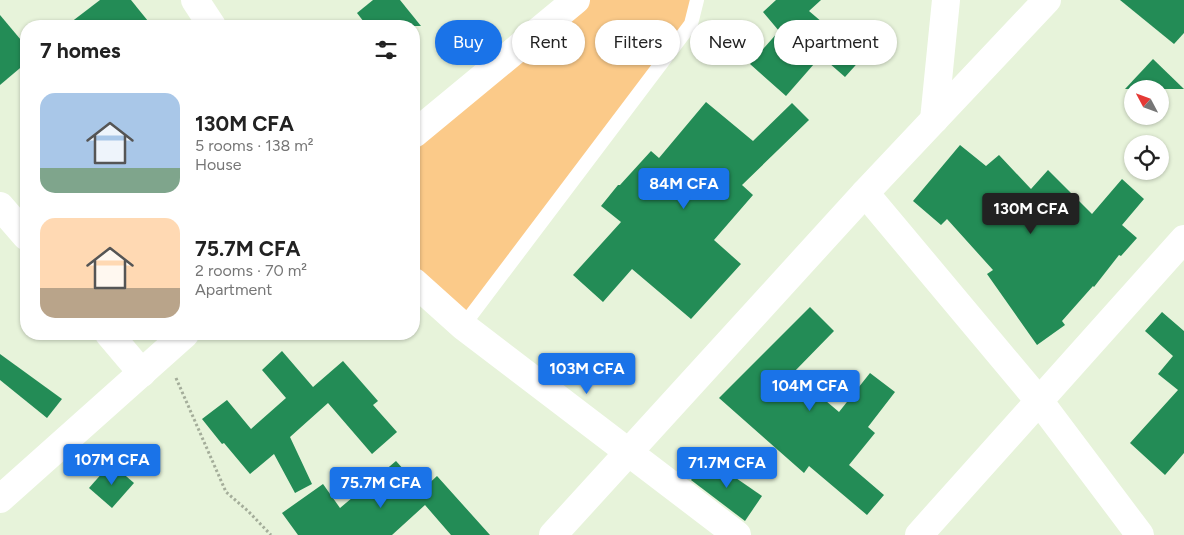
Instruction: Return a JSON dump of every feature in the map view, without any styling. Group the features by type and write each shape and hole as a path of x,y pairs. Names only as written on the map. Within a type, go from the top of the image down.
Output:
{"street":[{"path":"195,0 208,20"},
{"path":"420,129 576,0"},
{"path":"934,120 946,0"},
{"path":"553,535 865,193 1047,0"},
{"path":"865,193 1040,402 1140,535"},
{"path":"0,206 20,229"},
{"path":"919,535 1184,239"},
{"path":"420,287 463,326 737,535"},
{"path":"114,340 142,372"},
{"path":"0,500 175,343"}],"lane":[{"path":"463,326 690,24 697,0"}],"path":[{"path":"175,343 226,492 271,535"}],"shaded area":[{"path":"576,0 697,0 690,25 680,39 680,20 595,20 595,65 660,65 463,326 420,287 420,129 497,65 502,65 502,61 512,53 512,65 585,65 585,20 552,20"}],"building":[{"path":"100,0 131,0 147,20 74,20"},
{"path":"373,0 400,0 416,20 362,20 357,13"},
{"path":"776,0 821,0 809,11 820,20 774,20 774,25 763,12"},
{"path":"1120,0 1184,0 1184,33 1174,44"},
{"path":"0,15 20,39 20,68 0,85"},
{"path":"774,37 774,65 813,65 786,96 751,65 764,65 764,48"},
{"path":"1153,59 1184,89 1169,89 1169,80 1133,80"},
{"path":"831,65 856,65 845,77"},
{"path":"706,102 753,141 792,103 809,120 742,185 753,195 714,240 741,264 691,319 632,269 603,302 573,275 621,222 601,206 618,185 651,151 659,158"},
{"path":"960,145 986,166 999,155 1031,189 1048,170 1092,214 1122,179 1144,199 1122,225 1137,238 1121,256 1119,255 1094,287 1062,321 1065,325 1037,345 987,274 993,270 947,219 941,225 913,201"},
{"path":"810,307 834,331 793,373 839,412 870,373 895,392 868,427 875,433 849,465 884,495 867,515 809,466 804,473 719,398"},
{"path":"1162,312 1184,331 1184,453 1165,475 1130,443 1178,390 1158,374 1173,356 1145,331"},
{"path":"282,351 313,387 343,361 378,401 373,405 397,432 372,454 328,403 290,437 312,484 295,493 274,454 250,474 202,419 227,400 251,429 286,398 262,370"},
{"path":"0,354 62,399 47,418 0,380"},
{"path":"707,458 762,496 745,521 691,480"},
{"path":"396,461 422,490 437,476 490,535 451,535 425,505 392,535 298,535 282,513 323,484 340,508"},
{"path":"111,463 134,483 112,508 89,488"}]}
